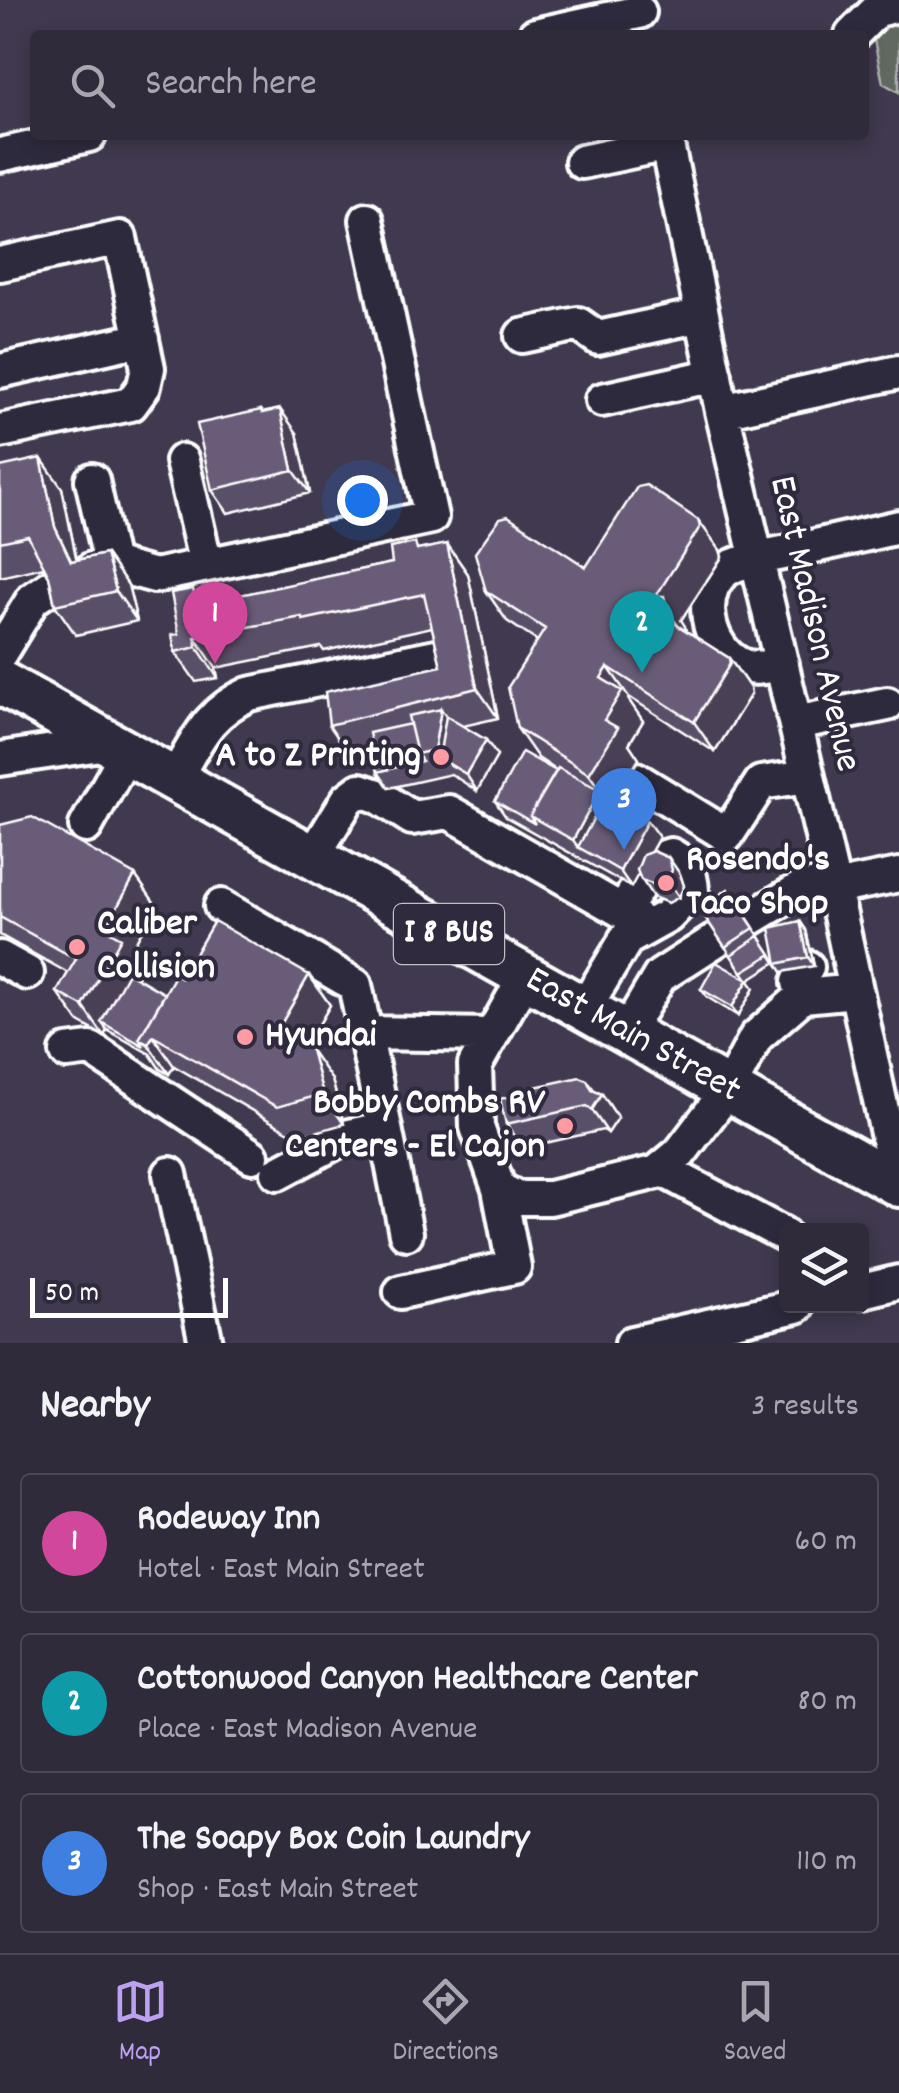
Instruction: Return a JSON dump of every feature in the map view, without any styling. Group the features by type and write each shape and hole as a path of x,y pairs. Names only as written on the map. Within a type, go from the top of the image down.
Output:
{"main road":[{"name":"East Main Street","path":"0,682 899,1186"}],"street":[{"path":"857,30 878,10 899,5"},
{"path":"563,30 640,16"},
{"path":"0,155 67,140"},
{"path":"582,162 666,140"},
{"name":"East Madison Avenue","path":"666,140 722,411 834,885 899,1186"},
{"path":"0,653 33,599 84,572 155,576 431,517 367,220"},
{"path":"0,264 120,238 148,368 144,386 130,404 0,430"},
{"path":"522,336 578,324 598,338 702,315"},
{"path":"0,372 142,339"},
{"path":"722,411 899,372"},
{"path":"602,400 715,375"},
{"path":"182,460 206,565"},
{"path":"84,572 92,480"},
{"path":"782,664 749,668 735,662 716,642 708,626 710,595 719,576 730,567 757,559 899,527"},
{"path":"174,780 211,718 249,694 451,652"},
{"path":"796,723 887,704"},
{"path":"0,759 116,748 86,826"},
{"path":"636,779 728,835 761,783 808,776"},
{"path":"312,858 348,798 360,790 378,796 412,818 449,812 624,926 584,1009"},
{"path":"750,919 787,921 800,889 899,875"},
{"path":"221,906 355,985 406,1234"},
{"path":"626,1033 660,976 698,974 719,938"},
{"path":"400,1292 514,1268 499,1189 477,1127 475,1066 525,977"},
{"path":"499,1189 517,1198 550,1198 660,1169 680,1153 728,1090 751,1042 755,1009 799,979 856,991"},
{"path":"365,1034 492,1035"},
{"path":"67,1052 92,1049 265,1165 345,1137 385,1128"},
{"path":"660,1169 779,1232"},
{"path":"170,1174 206,1343"},
{"path":"869,1289 899,1282"},
{"path":"632,1343 779,1310"}],"green space":[{"path":"899,17 899,92 883,83 873,35 882,20"}],"building":[{"path":"280,409 293,470 212,490 197,424"},
{"path":"41,458 55,527 71,561 106,554 116,591 55,605 49,576 28,536 0,542 0,467"},
{"path":"646,485 698,520 700,527 656,596 664,596 667,609 658,613 729,658 730,664 694,722 608,667 601,678 622,691 604,720 618,728 589,774 517,728 508,687 545,629 486,591 475,553 500,518 508,516 586,567 637,487"},
{"path":"415,543 417,550 447,544 477,688 329,725 325,692 441,666 424,594 303,620 302,617 195,637 197,647 175,652 172,635 179,634 171,593 193,589 197,604 392,563 390,548"},
{"path":"441,709 434,750 417,754 408,716"},
{"path":"446,716 486,740 466,774 439,758"},
{"path":"410,724 422,761 378,772 369,733"},
{"path":"522,752 556,771 530,816 535,824 495,801"},
{"path":"558,768 600,790 573,840 530,816"},
{"path":"605,798 647,821 620,871 578,847"},
{"name":"Caliber Collision","path":"32,817 135,875 105,929 121,938 83,1006 57,992 76,959 0,917 0,825"},
{"path":"653,851 669,858 672,870 668,881 657,886 641,880 637,870 643,855"},
{"path":"728,889 754,928 725,947 699,908"},
{"name":"Hyundai","path":"214,921 309,975 277,1031 311,1050 323,1094 277,1107 153,1036 148,1044 139,1039 176,974 181,978"},
{"path":"800,921 808,957 777,964 770,928"},
{"path":"759,936 771,954 742,972 731,955"},
{"path":"716,962 748,980 732,1007 701,989"},
{"path":"128,973 165,994 139,1039 144,1046 101,1022"},
{"path":"580,1077 602,1094 592,1110 587,1106 506,1124 500,1099 513,1096 512,1092"}],"place":[{"name":"Rodeway Inn","path":"215,664"},
{"name":"Cottonwood Canyon Healthcare Center","path":"642,673"},
{"name":"A to Z Printing","path":"441,757"},
{"name":"The Soapy Box Coin Laundry","path":"624,850"},
{"name":"Rosendo's Taco Shop","path":"666,883"},
{"name":"Caliber Collision","path":"77,947"},
{"name":"Hyundai","path":"245,1037"},
{"name":"Bobby Combs RV Centers - El Cajon","path":"565,1126"}]}
